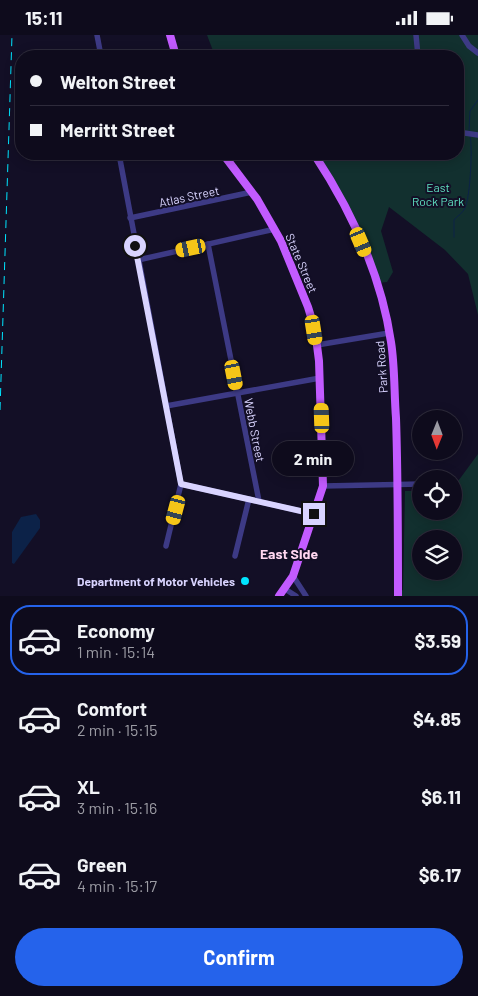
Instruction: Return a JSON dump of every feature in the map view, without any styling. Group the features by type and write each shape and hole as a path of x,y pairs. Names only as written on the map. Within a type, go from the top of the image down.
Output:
{"main road":[{"path":"170,35 174,50"},
{"name":"State Street","path":"228,160 252,192 275,229 304,297 317,345 320,378 323,487 293,576 279,596"},
{"name":"Park Road","path":"318,160 333,183 353,222 376,279 389,333 393,361 398,484 398,596"}],"street":[{"path":"97,35 100,50"},
{"path":"416,35 417,50"},
{"path":"462,35 469,46 478,53"},
{"path":"464,133 478,135"},
{"path":"120,160 181,484 166,546"},
{"name":"Atlas Street","path":"130,218 252,192"},
{"path":"138,260 275,229"},
{"name":"Webb Street","path":"208,245 258,501"},
{"path":"317,345 389,333"},
{"path":"166,406 320,378"},
{"path":"181,484 314,514"},
{"path":"323,487 412,484"},
{"path":"234,556 249,499"},
{"path":"293,576 306,596"},
{"path":"285,589 296,596"}],"green space":[{"name":"East Rock Park","path":"207,35 478,35 478,315 468,274 445,250 389,207 381,231 393,272 387,282 378,283 320,160 464,160 464,50 213,50"},
{"path":"478,454 478,596 401,596 401,591 403,590 405,491 412,491 412,520 462,520 462,476"}],"water":[{"path":"36,514 40,520 40,528 14,564 12,563 12,532 21,517"}],"waterway":[{"path":"469,130 470,111 478,100"},
{"path":"454,237 454,220 464,210 470,184 470,136"}],"railway":[{"path":"0,410 12,35"}],"place":[{"name":"Department of Motor Vehicles","path":"245,581"}],"district":[{"name":"East Side","path":"289,553"}],"route":[{"path":"135,246 181,484 314,514"}]}
